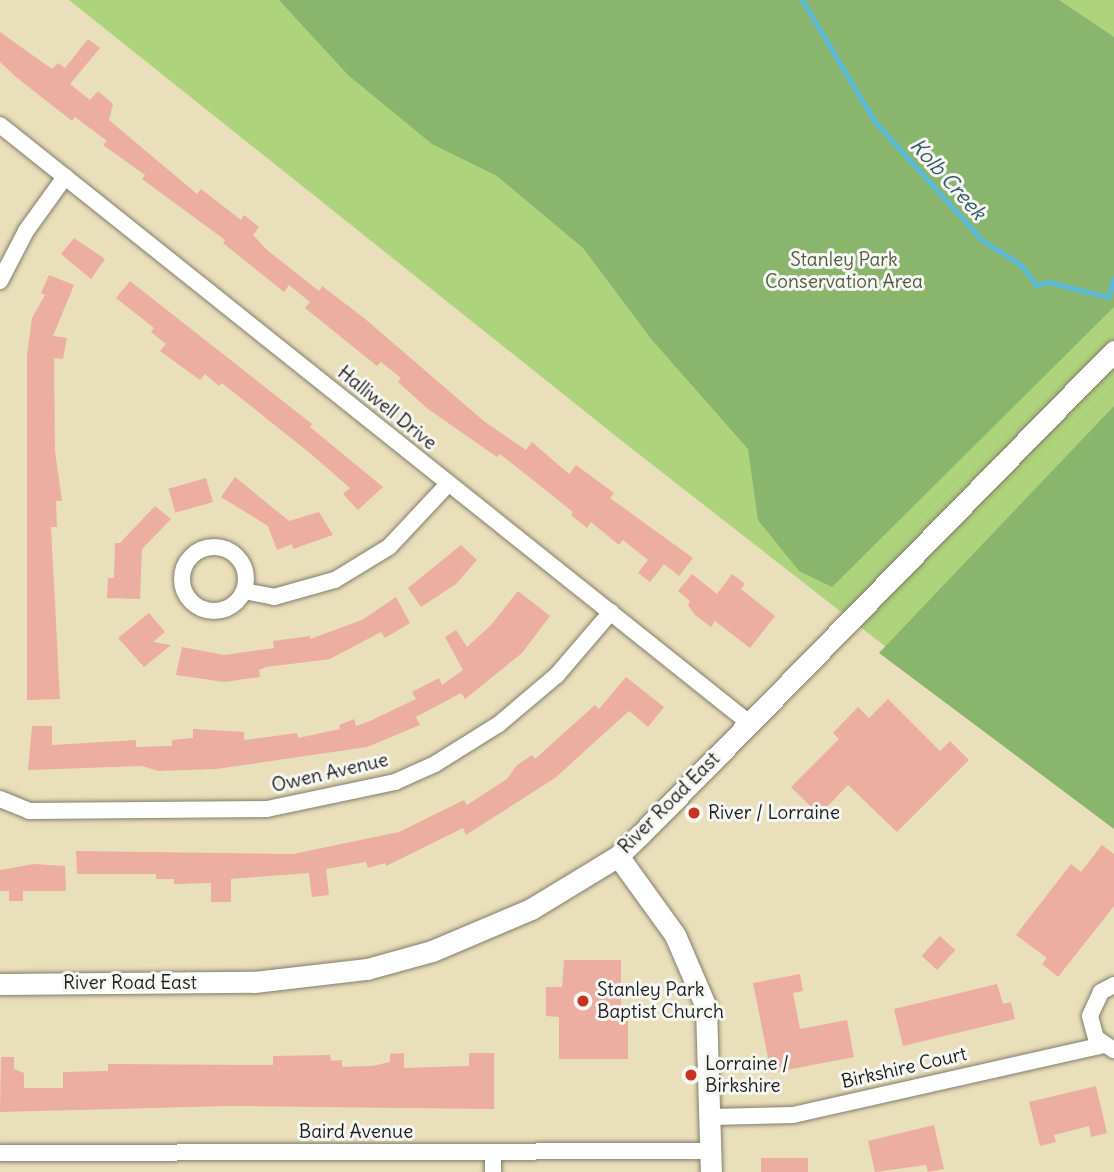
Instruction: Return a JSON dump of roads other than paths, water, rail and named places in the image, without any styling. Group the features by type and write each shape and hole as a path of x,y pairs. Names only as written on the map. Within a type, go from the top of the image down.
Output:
{"street":[{"name":"Halliwell Drive","path":"0,125 749,723"},
{"path":"0,281 26,231 65,177"},
{"name":"River Road East","path":"0,984 254,982 367,969 486,930 531,909 618,856 1114,351"},
{"path":"244,591 274,597 335,580 389,547 448,484"},
{"path":"218,547 241,561 244,591 231,607 205,610 185,594 183,571 195,553 218,547"},
{"name":"Owen Avenue","path":"0,799 29,811 267,809 395,782 435,764 499,724 557,675 611,612"},
{"path":"618,856 675,935 695,974 706,1007 712,1117 711,1161"},
{"name":"Birkshire Court","path":"1109,1048 1091,1028 1090,1016 1101,992 1114,985"},
{"name":"Birkshire Court","path":"712,1117 793,1115 1109,1048"},
{"name":"Baird Avenue","path":"0,1153 493,1154 711,1161"},
{"path":"493,1154 493,1172"},
{"path":"135,1155 135,1172"}],"waterway":[{"name":"Kolb Creek","path":"802,0 875,122 982,240 1021,265 1036,285 1049,282 1108,297 1114,278"}],"place":[{"name":"River / Lorraine","path":"694,813"},
{"name":"Stanley Park Baptist Church","path":"583,1001"},
{"name":"Lorraine / Birkshire","path":"691,1075"}],"park label":[{"name":"Stanley Park Conservation Area","path":"844,271"}]}
